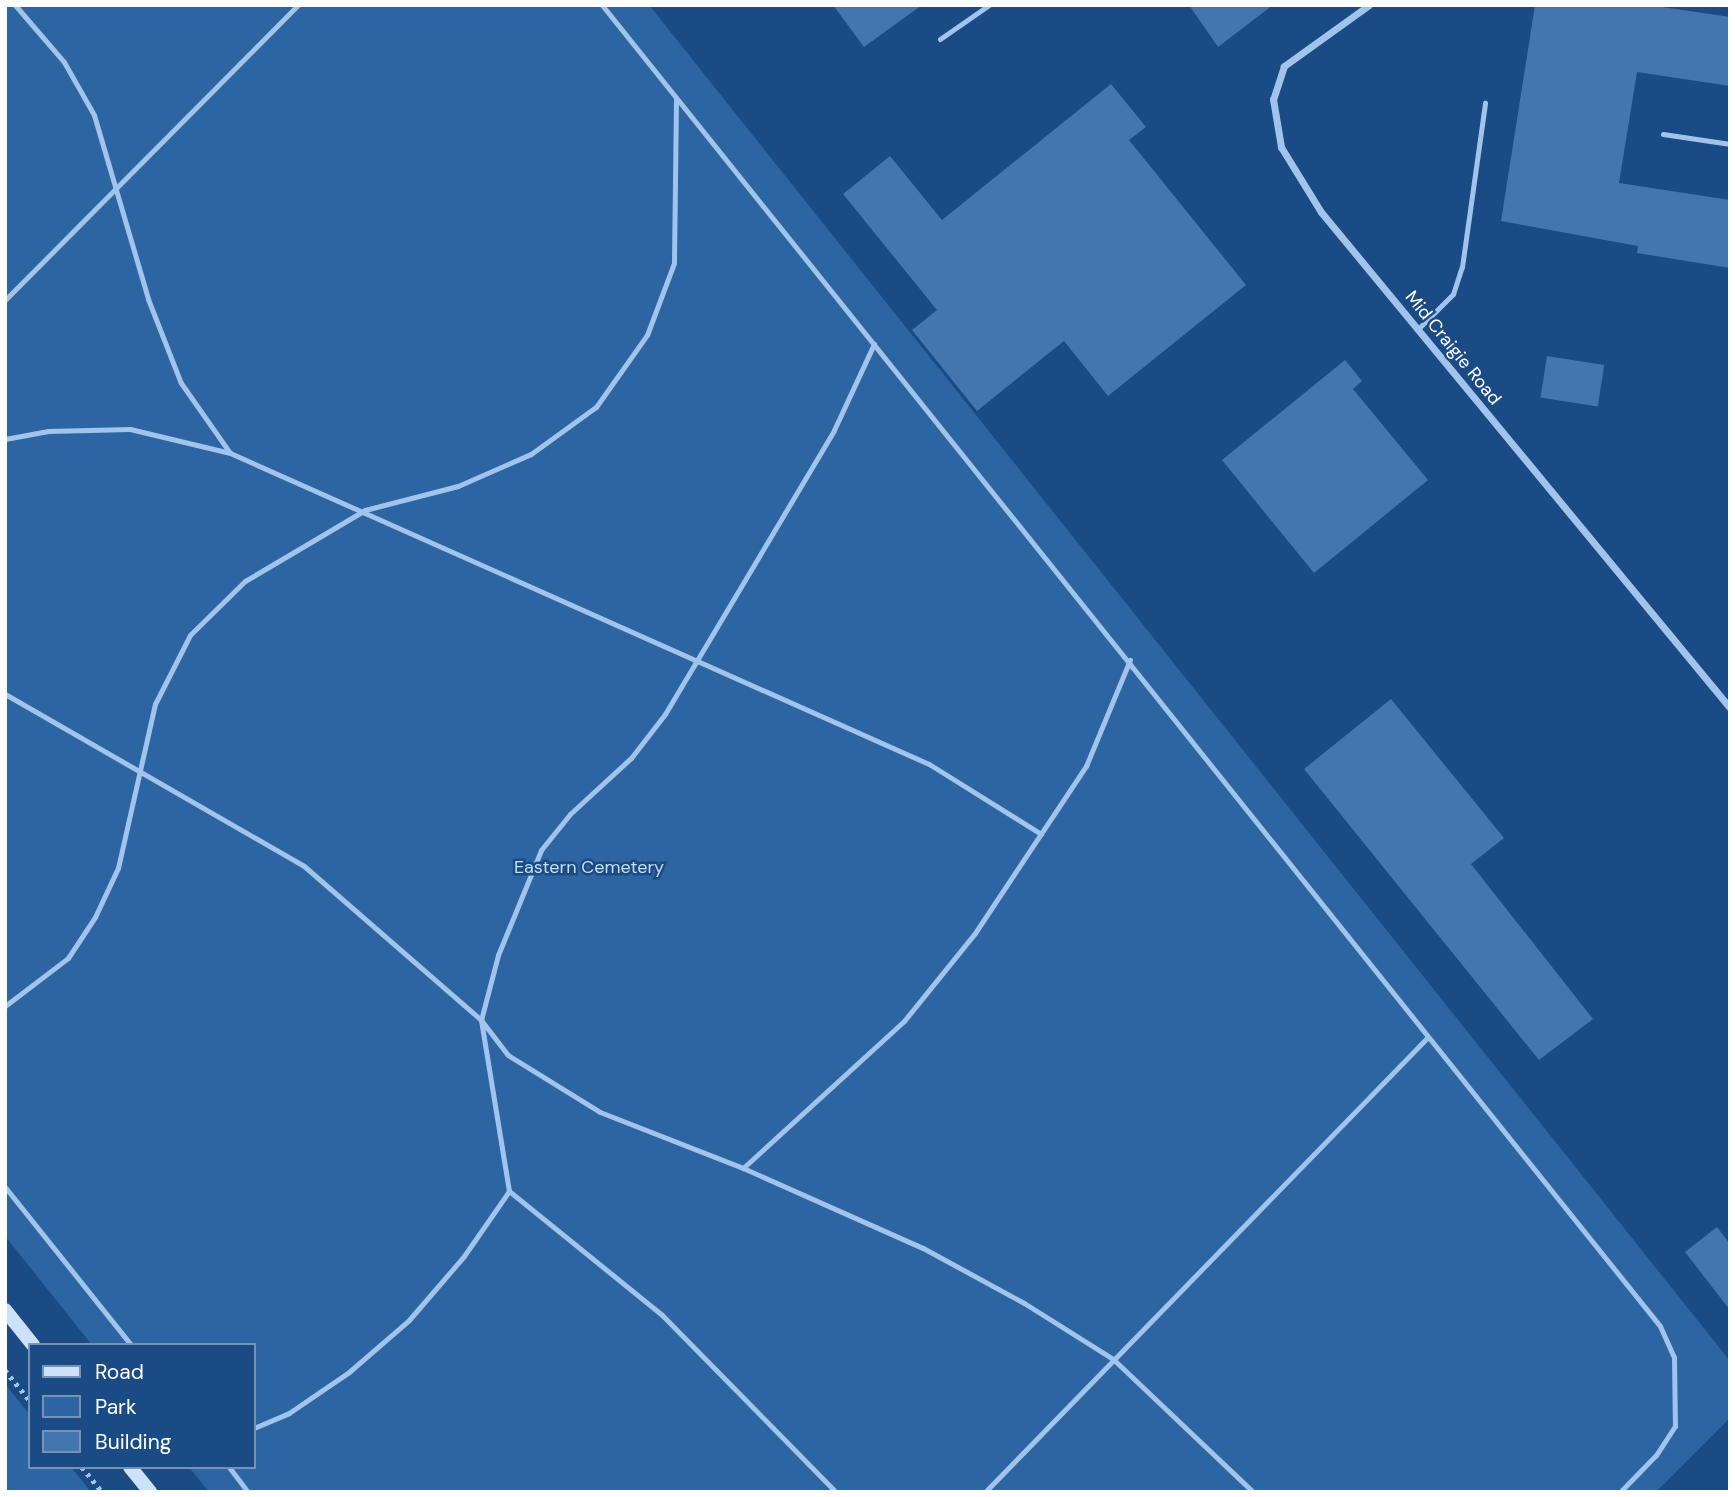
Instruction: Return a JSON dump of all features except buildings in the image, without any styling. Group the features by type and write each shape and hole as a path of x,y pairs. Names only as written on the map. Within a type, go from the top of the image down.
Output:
{"main road":[{"path":"5,1310 31,1343"},
{"path":"132,1469 150,1492"}],"street":[{"name":"Mid Craigie Road","path":"1369,5 1284,66 1273,99 1281,147 1321,212 1730,708"}],"lane":[{"path":"15,5 64,62 94,115 148,299 181,383 230,453"},
{"path":"5,300 298,5"},
{"path":"603,5 1130,660 1660,1326 1674,1357 1675,1426 1656,1455 1620,1492"},
{"path":"940,39 989,5"},
{"path":"5,1006 68,958 95,917 118,868 155,704 190,635 245,581 365,510 458,485 531,454 596,407 647,335 674,263 676,98"},
{"path":"1417,330 1453,294 1462,267 1485,103"},
{"path":"1663,134 1730,144"},
{"path":"836,1492 662,1315 509,1191 481,1020 498,956 541,850 570,814 631,758 665,714 834,430 874,345"},
{"path":"5,439 48,431 130,429 230,453 365,510 407,534 698,657 929,764 1041,834"},
{"path":"743,1168 904,1021 975,933 1086,766 1130,660"},
{"path":"5,694 304,866 481,1020 508,1055 600,1112 743,1168 923,1248 1024,1303 1113,1359 1253,1492"},
{"path":"985,1492 1428,1037"},
{"path":"5,1187 129,1343"},
{"path":"256,1426 289,1413 349,1372 409,1320 464,1256 509,1191"},
{"path":"231,1469 248,1492"}],"path":[{"path":"5,1370 28,1399"},
{"path":"84,1469 102,1492"}],"green space":[{"name":"Eastern Cemetery","path":"5,5 649,5 1730,1361 1730,1418 1656,1492 209,1492 191,1469 256,1469 256,1343 90,1343 5,1236"},
{"path":"5,1384 28,1413 28,1469 73,1469 91,1492 5,1492"}]}
